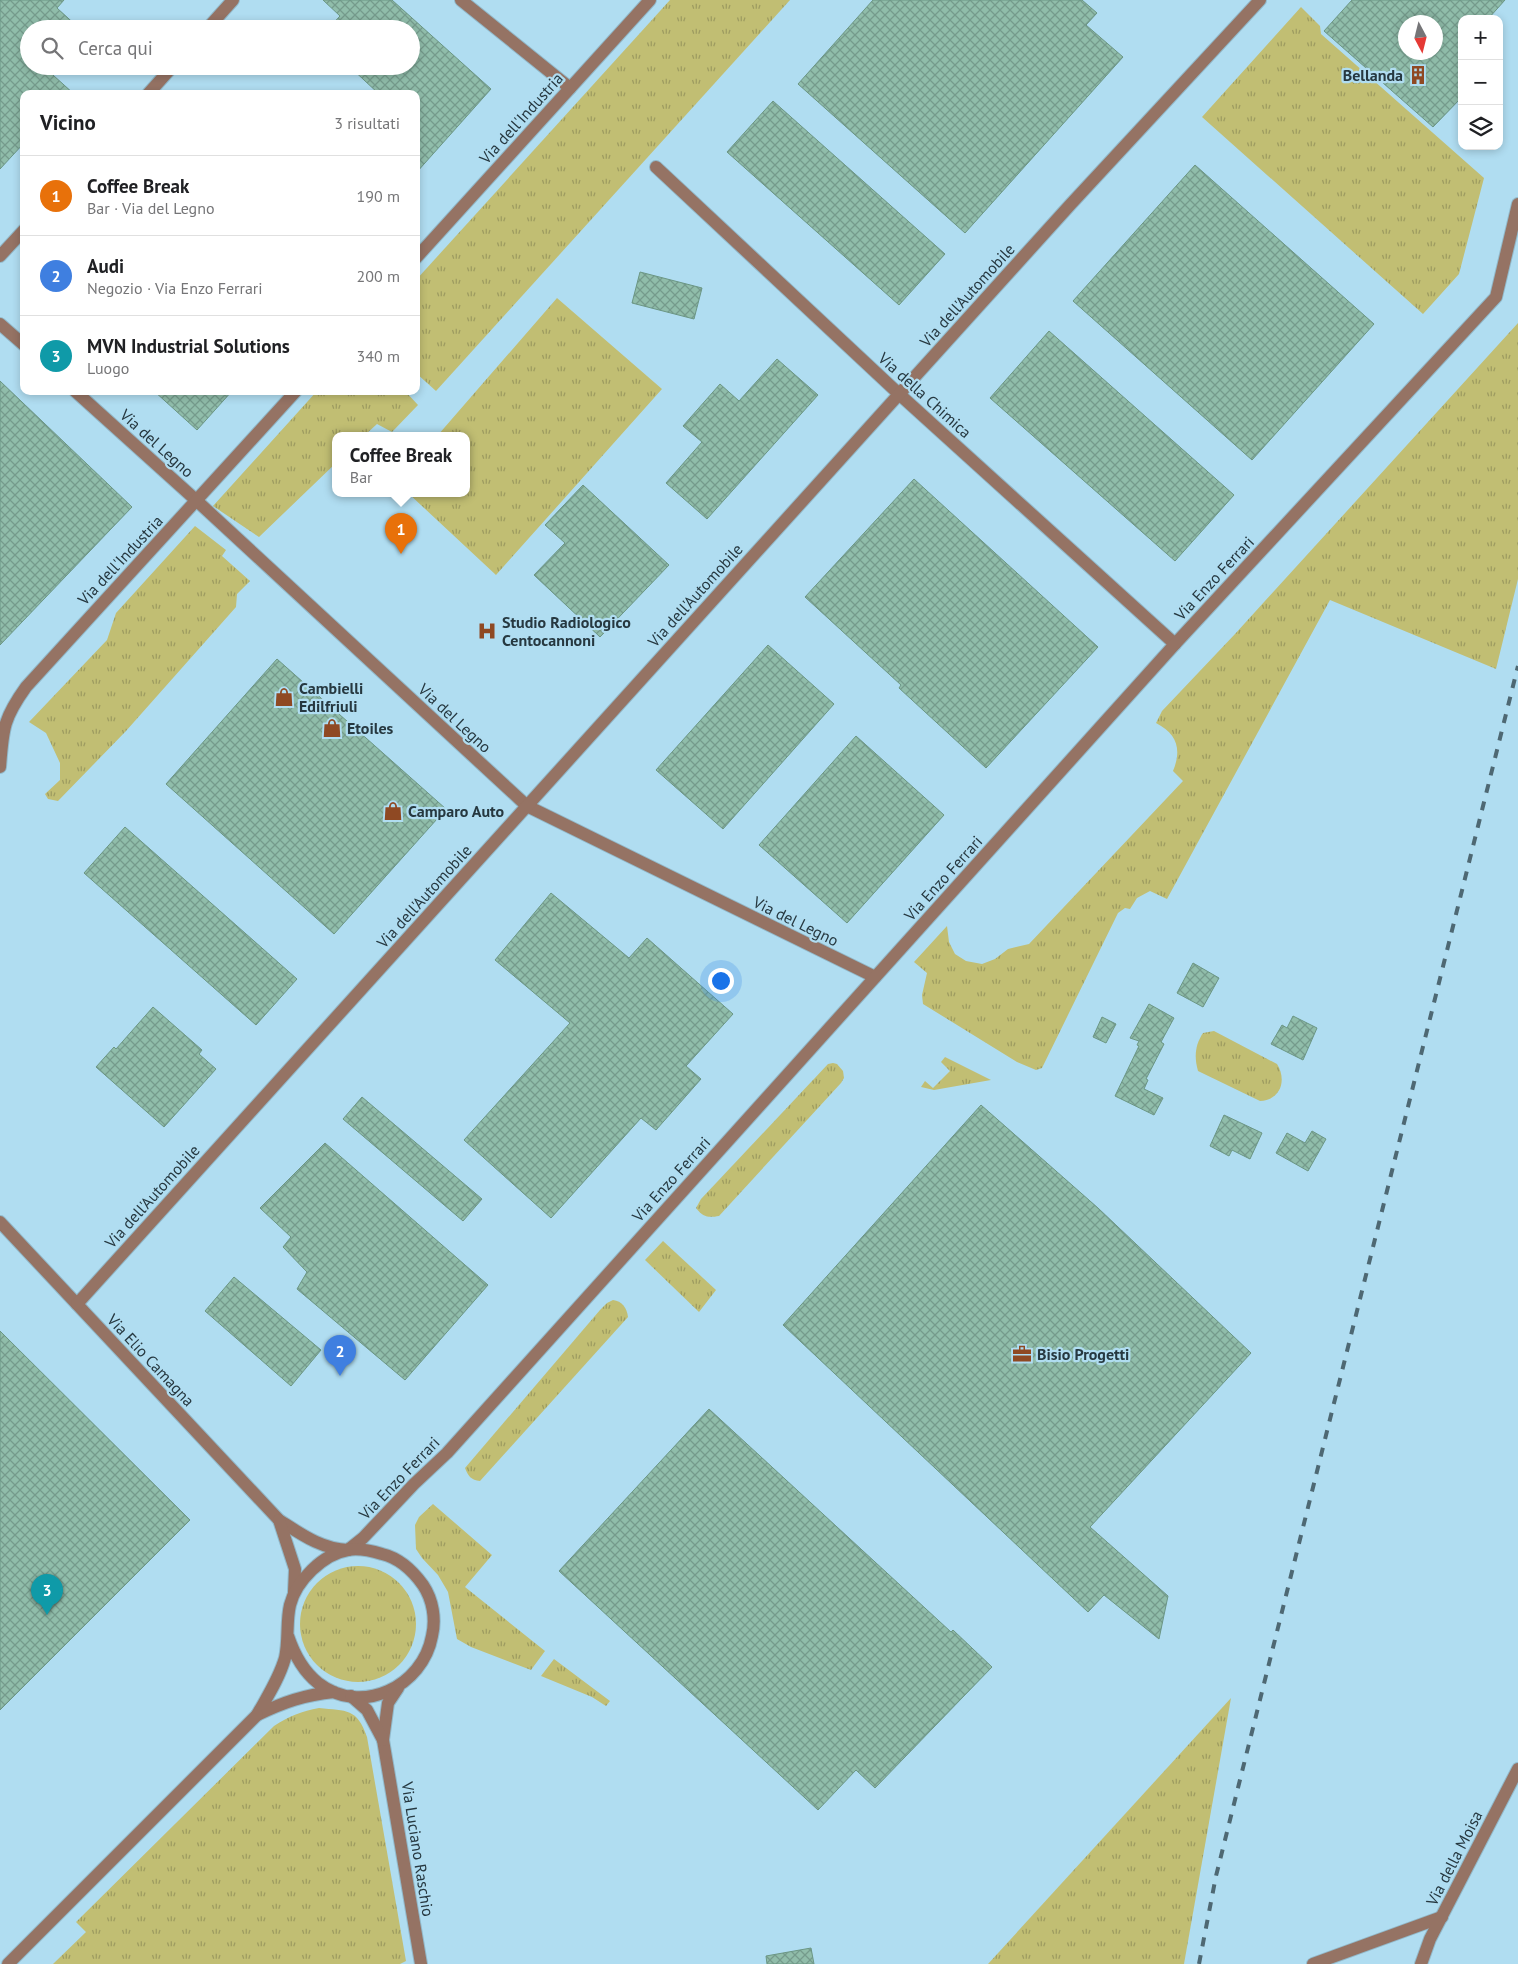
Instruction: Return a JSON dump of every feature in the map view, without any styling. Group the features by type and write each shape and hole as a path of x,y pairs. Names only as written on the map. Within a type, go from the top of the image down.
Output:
{"street":[{"path":"215,20 233,0"},
{"path":"461,0 570,88"},
{"name":"Via dell'Industria","path":"420,254 650,0"},
{"name":"Via dell'Automobile","path":"77,1304 1070,205 1260,0"},
{"path":"152,90 165,75"},
{"name":"Via della Chimica","path":"656,167 899,394 1175,644"},
{"name":"Via Enzo Ferrari","path":"348,1550 363,1538 414,1484 447,1453 1175,644 1496,297 1518,204"},
{"path":"0,256 20,234"},
{"path":"0,324 20,342"},
{"name":"Via del Legno","path":"79,395 527,806 875,977"},
{"name":"Via dell'Industria","path":"0,767 3,730 11,708 26,687 292,395"},
{"name":"Via Elio Camagna","path":"0,1222 279,1520 314,1542 333,1549 348,1550"},
{"name":"Via Elio Camagna","path":"279,1520 295,1568 294,1594"},
{"name":"Via Luciano Raschio","path":"400,1686 384,1693 368,1696 350,1696 334,1692 319,1684 304,1669 293,1650 288,1636 290,1607 294,1594 307,1575 319,1564 348,1550 383,1554 400,1562 415,1574 426,1589 432,1607 434,1626 430,1649 418,1669 400,1686 388,1703 383,1740 421,1964"},
{"path":"8,1964 257,1716 279,1675 285,1656 288,1636"},
{"path":"257,1716 284,1702 308,1695 334,1692"},
{"name":"Via Luciano Raschio","path":"350,1696 367,1710 383,1740"},
{"name":"Via della Moisa","path":"1421,1964 1430,1939 1518,1769"},
{"path":"1313,1964 1442,1917"}],"green space":[{"path":"670,0 790,0 436,391 420,377 420,276"},
{"path":"1301,7 1320,26 1321,34 1484,178 1459,274 1423,314 1202,117"},
{"path":"557,298 662,389 496,575 412,497 470,497 470,432 441,432"},
{"path":"1518,323 1518,579 1496,669 1330,600 1167,899 1150,891 1137,898 1130,909 1125,908 1118,913 1042,1068 1036,1070 1017,1062 923,1004 922,995 927,973 914,962 947,926 949,942 955,954 966,961 982,964 995,959 1008,949 1029,944 1183,781 1173,771 1177,756 1176,743 1169,732 1156,723 1162,711 1235,634"},
{"path":"313,395 409,395 418,405 392,432 377,424 368,432 332,432 332,467 259,537 213,506"},
{"path":"195,526 226,550 222,556 250,581 237,594 236,607 126,731 58,801 48,799 45,794 60,780 60,763 46,733 29,722 107,640 116,613"},
{"path":"1214,1031 1277,1064 1282,1076 1282,1082 1273,1097 1260,1101 1198,1071 1196,1056 1198,1042 1203,1033"},
{"path":"945,1057 991,1080 934,1090 921,1087 925,1081 933,1088 950,1071 941,1062"},
{"path":"828,1064 837,1064 843,1071 844,1078 841,1083 719,1216 709,1217 703,1215 696,1208 701,1199"},
{"path":"663,1241 716,1290 699,1312 645,1260"},
{"path":"613,1300 624,1306 628,1317 480,1481 470,1477 465,1468 600,1310"},
{"path":"433,1504 492,1555 465,1587 545,1651 531,1670 471,1647 457,1639 448,1592 438,1575 416,1549 415,1525 419,1517"},
{"path":"358,1566 380,1571 399,1583 411,1602 416,1624 411,1646 399,1665 380,1677 358,1682 336,1677 317,1665 305,1646 300,1624 305,1602 317,1583 336,1571"},
{"path":"554,1659 610,1701 606,1706 592,1697 541,1676"},
{"path":"1231,1698 1184,1964 988,1964"},
{"path":"319,1708 344,1711 355,1716 367,1737 406,1961 400,1964 53,1964 86,1932 76,1922 274,1726 296,1714"}],"building":[{"path":"0,0 64,0 57,8 70,20 20,20 20,75 53,75 70,90 20,90 20,147 0,169"},
{"path":"323,0 392,0 414,20 336,20 340,16"},
{"path":"873,0 1082,0 1097,13 1086,25 1123,57 965,233 798,84"},
{"name":"Bellanda","path":"1352,0 1505,0 1492,15 1458,15 1458,101 1433,127 1324,31"},
{"path":"420,25 491,89 420,169 420,90 375,90 359,75 420,75"},
{"path":"773,101 945,254 899,305 727,152"},
{"path":"1195,165 1374,324 1252,460 1073,301"},
{"path":"640,272 702,288 694,319 632,303"},
{"path":"1049,331 1234,495 1175,561 990,398"},
{"path":"777,359 818,395 707,519 666,483 702,442 683,426 720,384 739,401"},
{"path":"0,381 132,507 0,645"},
{"path":"158,395 228,395 197,430"},
{"path":"914,479 1098,647 986,768 899,688 901,685 805,597"},
{"path":"583,485 669,565 600,637 534,575 565,543 545,525"},
{"path":"768,645 834,704 723,829 656,770"},
{"path":"277,659 446,809 334,934 166,784"},
{"path":"856,736 944,815 847,923 759,845"},
{"path":"125,827 297,979 256,1025 84,873"},
{"path":"551,893 629,958 647,938 733,1014 686,1066 701,1079 656,1130 641,1118 551,1218 464,1140 570,1023 495,960"},
{"path":"1193,963 1219,978 1203,1007 1177,993"},
{"path":"1149,1004 1174,1018 1161,1042 1164,1044 1146,1079 1148,1080 1144,1089 1163,1098 1154,1115 1115,1096 1139,1046 1137,1045 1139,1041 1130,1038"},
{"path":"153,1007 202,1050 199,1054 216,1069 164,1127 96,1067 114,1047 116,1049"},
{"path":"1293,1016 1317,1028 1303,1060 1271,1044 1282,1025 1287,1028"},
{"path":"1102,1017 1116,1024 1106,1043 1093,1037"},
{"path":"362,1097 482,1199 463,1221 343,1119"},
{"path":"981,1105 1098,1208 1251,1353 1090,1527 1168,1596 1159,1639 1104,1595 1088,1612 783,1325"},
{"path":"1224,1115 1262,1133 1250,1159 1232,1150 1229,1156 1210,1146"},
{"path":"1312,1131 1326,1139 1308,1171 1276,1153 1287,1133 1305,1143"},
{"path":"325,1143 488,1285 405,1380 297,1289 307,1272 283,1247 291,1237 260,1208"},
{"path":"234,1277 321,1350 291,1386 205,1311"},
{"path":"0,1331 190,1520 0,1710"},
{"path":"709,1409 951,1632 953,1630 992,1667 875,1788 856,1770 818,1810 559,1571"},
{"path":"811,1948 814,1964 767,1964 766,1956"}],"railway":[{"path":"1199,1964 1216,1876 1518,666"}],"place":[{"name":"Bellanda","path":"1418,75"},
{"name":"Coffee Break","path":"401,554"},
{"name":"Studio Radiologico Centocannoni","path":"487,631"},
{"name":"Cambielli Edilfriuli","path":"284,697"},
{"name":"Etoiles","path":"332,728"},
{"name":"Camparo Auto","path":"393,811"},
{"name":"Bisio Progetti","path":"1022,1354"},
{"name":"Audi","path":"340,1376"},
{"name":"MVN Industrial Solutions","path":"47,1615"}]}
